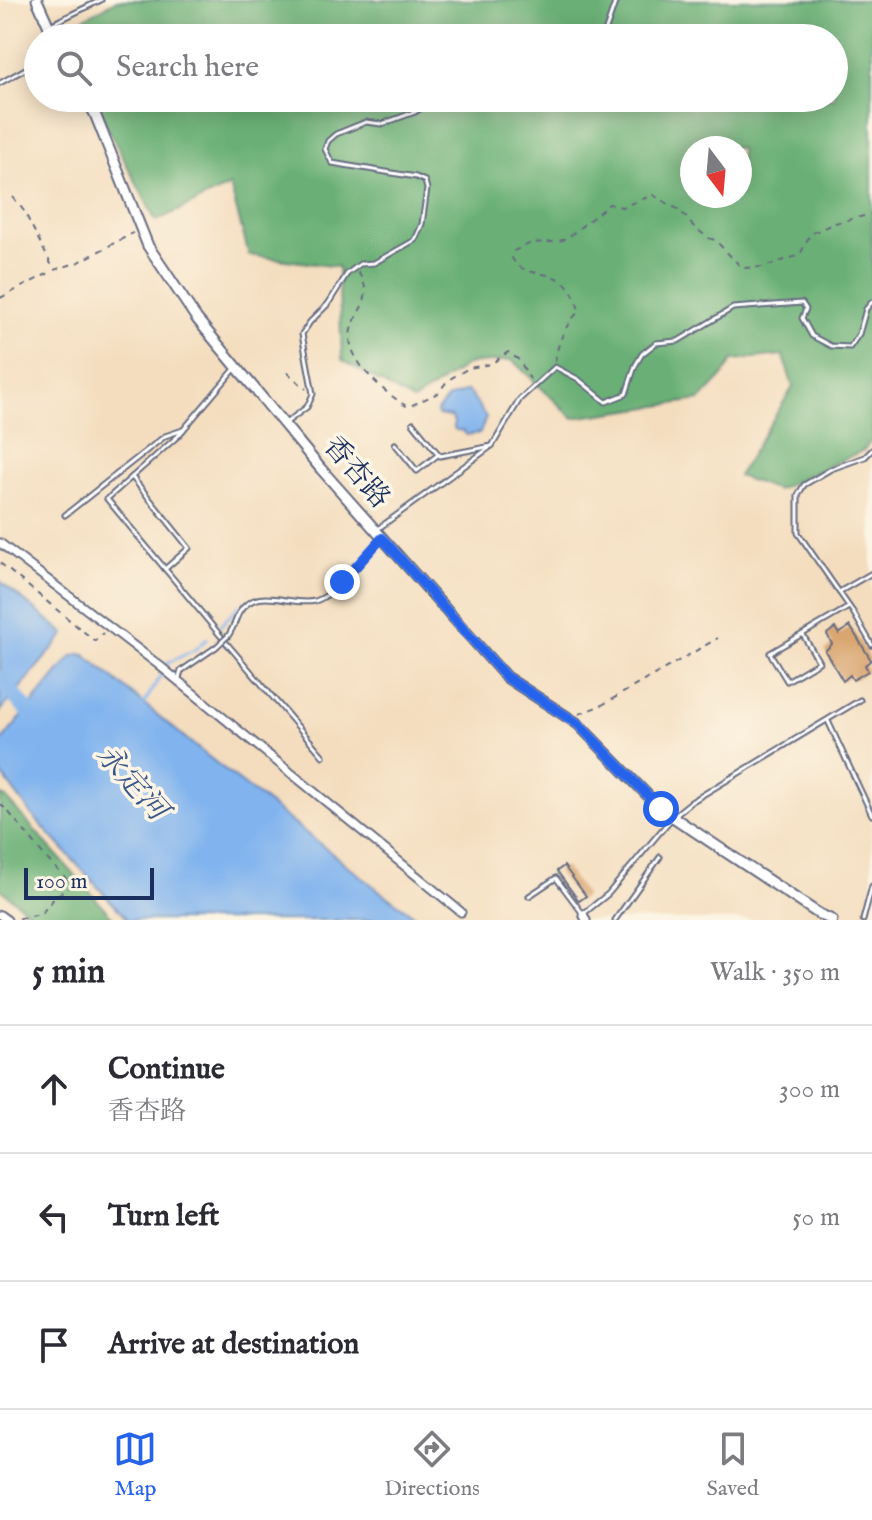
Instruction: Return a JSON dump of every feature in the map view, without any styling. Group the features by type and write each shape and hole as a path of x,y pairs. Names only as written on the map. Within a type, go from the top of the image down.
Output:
{"street":[{"path":"37,0 48,24"},
{"name":"香杏路","path":"94,112 148,246 197,319 284,424 506,677 578,724 661,809 816,917 832,920"},
{"path":"0,543 160,666 461,912"},
{"path":"0,915 9,920"}],"lane":[{"path":"53,24 101,0"},
{"path":"608,24 616,0"},
{"path":"0,83 24,70"},
{"path":"284,424 307,407 313,394 302,334 310,322 328,304 347,274 360,264 374,263 415,240 422,224 427,189 425,181 332,163 325,149 328,141 336,134 366,122 382,124 415,112"},
{"path":"178,682 181,671 228,636 239,612 247,604 257,599 273,598 294,602 317,601 342,582 379,534 492,446 520,399 555,367 578,379 606,402 626,394 642,354 656,343 678,341 733,308 802,303 806,309 802,318 812,336 831,346 850,347 872,302"},
{"path":"237,367 183,430 107,499 323,756"},
{"path":"413,423 440,456 492,446"},
{"path":"65,515 165,436 183,430"},
{"path":"395,444 417,471 439,454"},
{"path":"872,450 865,457 831,469 804,485 798,495 798,533 872,645"},
{"path":"132,477 189,548 165,569"},
{"path":"839,592 872,573"},
{"path":"803,635 819,662 787,681 770,653 849,607"},
{"path":"529,896 556,878 585,917 667,826 672,816 860,700"},
{"path":"827,720 872,815"},
{"path":"615,920 660,857"},
{"path":"863,920 872,886"},
{"path":"866,914 872,912"}],"path":[{"path":"555,367 557,346 567,323 579,311 577,298 564,282 549,274 523,270 514,263 514,251 531,243 566,239 609,204 622,207 653,195 681,211 692,225 715,240 742,268 763,267 800,255 810,234 835,223 872,214"},
{"path":"13,197 24,211 54,270"},
{"path":"0,298 54,270 79,262 141,228"},
{"path":"356,267 366,285 365,299 350,333 351,349 356,360 393,398 408,407 438,393 448,380 469,368 491,364 508,352 519,360 534,386"},
{"path":"287,372 313,394"},
{"path":"0,563 95,641 108,627"},
{"path":"35,592 46,579"},
{"path":"569,719 602,705 718,638"},
{"path":"0,804 72,885 56,896 41,914 9,920"}],"green space":[{"path":"117,0 872,0 872,440 864,450 777,490 738,476 793,387 783,355 733,360 700,400 573,418 512,360 468,364 413,401 342,360 338,267 249,255 230,186 156,221 99,112 848,112 848,24 74,24"},
{"path":"0,795 115,920 39,920 0,889"}],"water":[{"path":"467,391 486,417 480,433 466,435 464,431 454,428 451,417 438,415 437,411 448,398"},
{"path":"0,581 65,634 0,712"},
{"path":"85,655 201,751 421,920 128,920 33,816 0,772 0,743 71,657"}],"building":[{"path":"850,626 871,660 865,665 868,671 853,680 850,675 843,681 825,651 832,644 827,634 835,628 839,634"},
{"path":"564,866 586,896 579,901 557,871"}],"waterway":[{"path":"220,626 239,606"},
{"path":"142,707 168,663 194,650 207,639"},
{"name":"永定河","path":"0,679 40,725"}],"route":[{"path":"342,582 382,538 506,677 578,724 661,809"}]}
